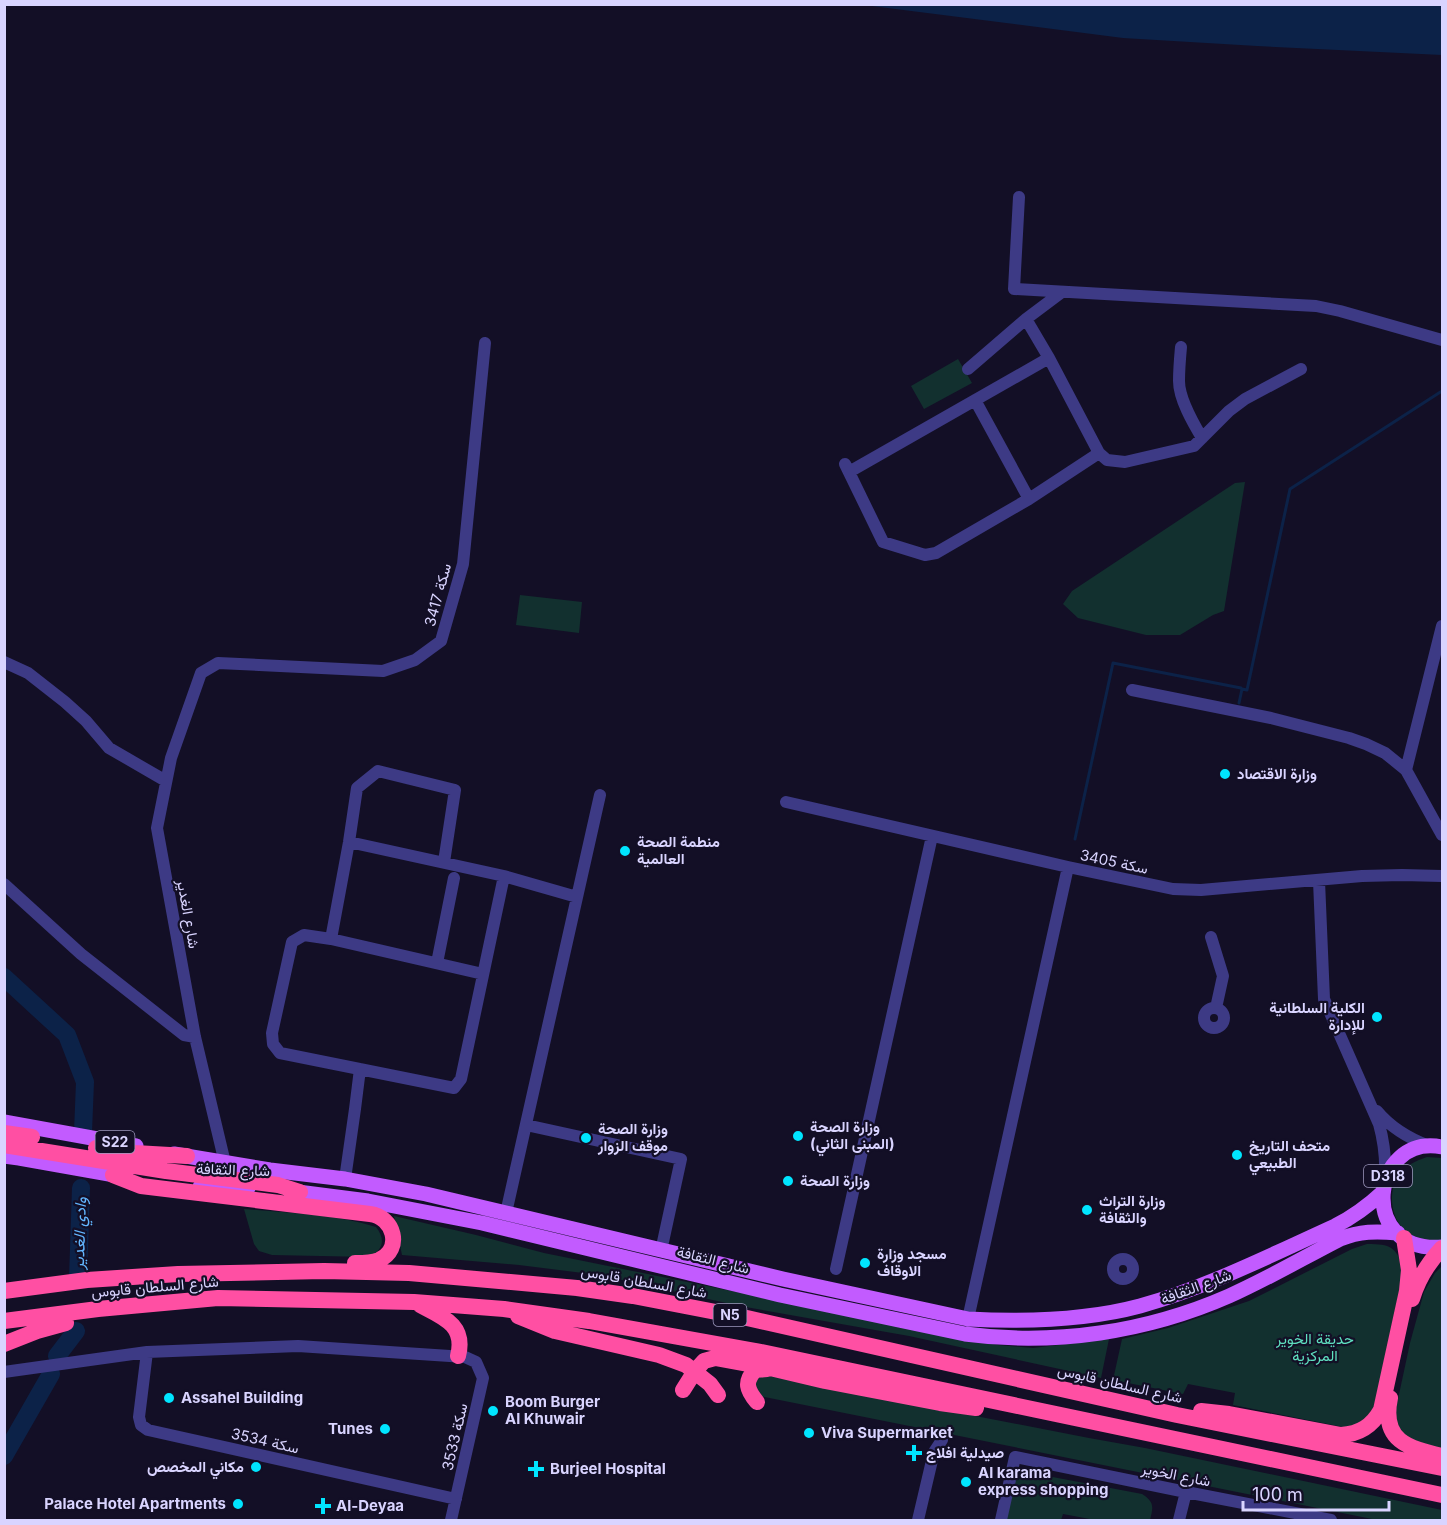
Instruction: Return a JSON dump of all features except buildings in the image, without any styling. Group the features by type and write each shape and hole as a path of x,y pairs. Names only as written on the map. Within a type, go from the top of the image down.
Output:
{"highway":[{"path":"4,1133 135,1154 188,1156"},
{"path":"4,1145 166,1171 278,1185 300,1192"},
{"path":"166,1171 180,1168 216,1173 223,1170 225,1163"},
{"path":"113,1175 141,1186 375,1215 388,1223 393,1233 392,1244 383,1258 370,1262 338,1265 324,1272"},
{"path":"1177,1415 1216,1412 1341,1435 1351,1435 1370,1426 1382,1410 1407,1291 1408,1259 1401,1236"},
{"path":"1443,1247 1427,1267 1415,1290 1388,1411 1392,1429 1404,1444 1412,1449 1443,1456"},
{"name":"شارع السلطان قابوس","path":"4,1291 87,1280 178,1274 324,1272 409,1273 578,1288 747,1318 1177,1415 1443,1468"},
{"name":"شارع السلطان قابوس","path":"4,1321 218,1298 414,1302 504,1309 601,1323 756,1352 1443,1495"},
{"path":"414,1302 444,1318 455,1328 460,1341 458,1356"},
{"path":"504,1309 540,1326 659,1355 686,1365 710,1384 718,1395"},
{"path":"4,1344 98,1310"},
{"path":"683,1390 694,1371 704,1361 715,1358 940,1403 1111,1426"},
{"path":"758,1401 750,1394 747,1384 755,1370 770,1368"}],"main road":[{"name":"S22","path":"4,1122 225,1163"},
{"name":"D318","path":"1401,1236 1391,1225 1383,1204 1384,1187 1390,1171 1405,1155 1415,1150 1438,1146"},
{"name":"شارع الثقافة","path":"4,1156 180,1185 262,1188 406,1207 482,1223 780,1295 991,1338 1018,1339 1119,1331 1196,1309 1231,1295 1354,1233 1378,1231 1401,1236 1423,1246 1443,1247"},
{"path":"4,1163 56,1165"},
{"name":"شارع الثقافة","path":"225,1163 345,1179 426,1194 661,1251 968,1319 1025,1321 1119,1311 1197,1288 1335,1226 1355,1215 1384,1187"},
{"path":"857,1311 959,1327 968,1319 977,1329 1018,1339"}],"street":[{"path":"1019,197 1014,289 1316,306 1443,340"},
{"path":"968,369 1026,319 1062,292"},
{"path":"1026,319 1099,453 1107,460 1125,462 1194,446 1229,411 1245,399 1301,369"},
{"name":"سكة 3417","path":"201,673 218,663 383,671 414,660 441,642 463,564 485,343"},
{"path":"1181,347 1178,382 1180,392 1192,422 1202,438"},
{"path":"1049,358 847,468 882,542 925,555 936,553 1029,499 1099,453"},
{"path":"975,400 1029,499"},
{"path":"1406,770 1443,627"},
{"path":"4,662 13,664 28,673 65,702 86,721 109,748 166,781"},
{"name":"شارع الغدير","path":"201,673 171,758 157,828 195,1037 225,1163"},
{"path":"1132,690 1271,718 1366,744 1385,753 1406,770 1443,835"},
{"path":"331,939 357,788 378,771 455,790 444,862"},
{"path":"506,1213 600,795"},
{"name":"سكة 3405","path":"786,802 1173,889 1201,890 1402,875 1443,876"},
{"path":"836,1269 932,836"},
{"path":"349,842 504,876 577,897"},
{"path":"968,1319 1068,867"},
{"path":"483,974 331,939 304,935 292,942 273,1033 273,1044 280,1053 454,1088 461,1079 504,876"},
{"path":"437,963 454,878"},
{"path":"1319,880 1324,999 1379,1124 1386,1162 1384,1187"},
{"path":"4,884 90,961 184,1035 195,1037"},
{"path":"1211,937 1222,976 1216,1008"},
{"path":"345,1179 360,1069"},
{"path":"1372,1105 1404,1135 1438,1146"},
{"path":"526,1125 681,1159 661,1251"},
{"path":"4,1372 147,1352 298,1346 458,1356"},
{"name":"سكة 3534","path":"147,1352 139,1417 141,1425 148,1430 456,1499"},
{"name":"سكة 3533","path":"451,1521 483,1378 476,1362 458,1356"},
{"path":"918,1521 934,1452 942,1440"},
{"name":"شارع الخوير","path":"1001,1521 1015,1457 1292,1516 1331,1521"},
{"path":"1179,1521 1186,1492"}],"green space":[{"path":"958,359 972,383 924,409 911,386"},
{"path":"1245,482 1224,611 1180,635 1146,635 1078,618 1063,604 1072,591 1235,483"},
{"path":"520,595 582,602 579,633 516,625"},
{"path":"1427,1157 1442,1158 1442,1240 1425,1240 1410,1234 1397,1220 1392,1202 1392,1192 1399,1175 1408,1166"},
{"path":"244,1209 343,1219 376,1227 382,1244 378,1251 370,1257 272,1255 259,1251 254,1244"},
{"path":"394,1216 544,1253 998,1345 1033,1348 1109,1339 1101,1378 909,1336 740,1306 599,1275 519,1265 402,1255"},
{"name":"حديقة الخوير المركزية","path":"1367,1244 1392,1248 1404,1269 1373,1411 1359,1427 1343,1427 1233,1405 1235,1393 1188,1384 1183,1394 1113,1380 1122,1339 1168,1328 1249,1301 1352,1249"},
{"path":"1442,1266 1442,1450 1411,1442 1398,1431 1395,1413 1424,1292"},
{"path":"764,1375 1145,1448 1442,1510 1442,1520 1377,1520 760,1396 752,1382"},
{"path":"1021,1471 1142,1494 1152,1506 1150,1520 1095,1520 1063,1514 1061,1520 1005,1520 1015,1474"}],"water":[{"path":"864,5 1442,5 1442,55 1123,38"}],"waterway":[{"path":"1239,703 1242,689 1247,690 1290,489 1442,391"},
{"path":"1075,839 1113,663 1241,688"},
{"name":"وادي الغدير","path":"4,977 67,1035 85,1082 83,1132"},
{"name":"وادي الغدير","path":"78,1279 81,1188"},
{"name":"وادي الغدير","path":"57,1356 76,1331"},
{"name":"وادي الغدير","path":"4,1456 51,1374"}],"place":[{"name":"وزارة الاقتصاد","path":"1225,774"},
{"name":"منطمة الصحة العالمية","path":"625,851"},
{"name":"الكلية السلطانية للإدارة","path":"1377,1017"},
{"name":"وزارة الصحة (المبنى الثاني)","path":"798,1136"},
{"name":"وزارة الصحة موقف الزوار","path":"586,1138"},
{"name":"متحف التاريخ الطبيعي","path":"1237,1155"},
{"name":"وزارة الصحة","path":"788,1181"},
{"name":"وزارة التراث والثقافة","path":"1087,1210"},
{"name":"مسجد وزارة الاوقاف","path":"865,1263"},
{"name":"Assahel Building","path":"169,1398"},
{"name":"Boom Burger Al Khuwair","path":"493,1411"},
{"name":"Tunes","path":"385,1429"},
{"name":"Viva Supermarket","path":"809,1433"},
{"name":"صيدلية افلاج","path":"914,1453"},
{"name":"مكاني المخصص","path":"256,1467"},
{"name":"Burjeel Hospital","path":"536,1469"},
{"name":"Al karama express shopping","path":"966,1482"},
{"name":"Palace Hotel Apartments","path":"238,1504"},
{"name":"Al-Deyaa","path":"323,1506"}]}
